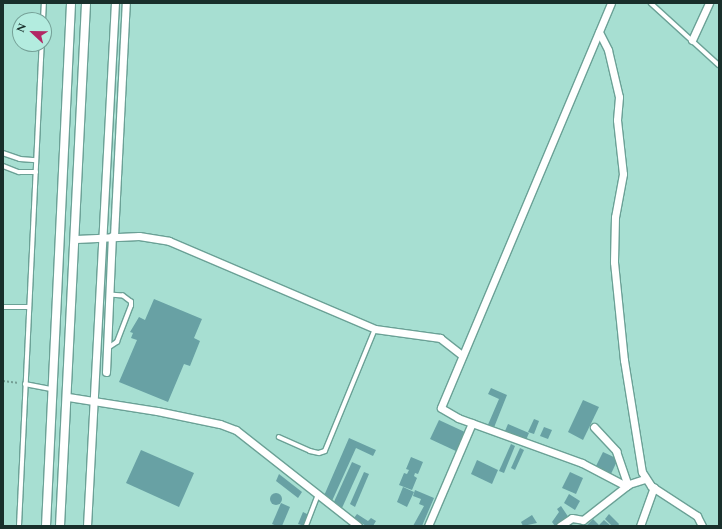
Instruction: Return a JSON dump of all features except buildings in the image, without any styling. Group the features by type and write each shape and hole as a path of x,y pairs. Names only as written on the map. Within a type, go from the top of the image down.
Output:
{"street":[{"path":"46,526 51,389 71,3"},
{"path":"60,526 76,239 86,3"},
{"path":"87,526 92,399 114,3"},
{"path":"106,372 112,236 126,3"},
{"path":"611,3 440,408 472,423 571,459 627,486"},
{"path":"692,40 709,3"},
{"path":"599,32 608,50 619,98 617,120 623,174 616,217 614,262 624,360 644,479 654,488 694,513 702,526"},
{"path":"76,239 112,236 149,237 169,241 375,329 435,336 462,355"},
{"path":"68,397 92,399 227,427 244,435 358,526"},
{"path":"428,526 472,423"},
{"path":"594,427 616,451 627,486"},
{"path":"560,526 572,518 585,518 627,486 644,479"},
{"path":"640,526 654,488"}],"lane":[{"path":"651,3 719,65"},
{"path":"19,526 28,307 42,52"},
{"path":"3,153 20,159 36,160"},
{"path":"3,166 20,172 36,172"},
{"path":"108,348 117,342 131,306 131,302 123,296 110,294"},
{"path":"3,307 28,307"},
{"path":"279,437 310,451 319,453 325,451 375,329"},
{"path":"25,384 51,389"},
{"path":"306,526 318,495"}],"path":[{"path":"3,380 25,384"}]}
